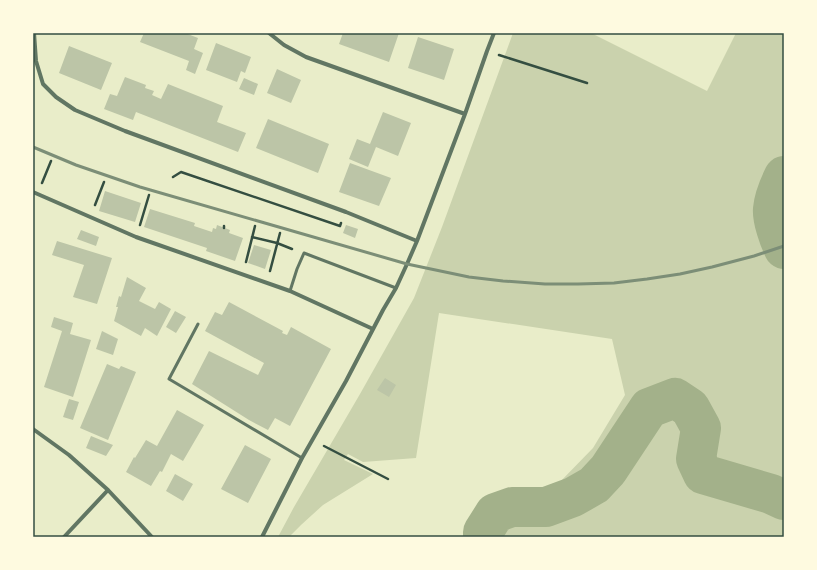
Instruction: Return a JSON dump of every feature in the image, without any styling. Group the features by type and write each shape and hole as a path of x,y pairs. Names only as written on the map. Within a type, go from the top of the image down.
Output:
{"street":[{"path":"34,33 36,61 43,84 56,97 75,110 126,131 346,212 417,242"},
{"path":"269,33 284,45 306,57 465,114"},
{"path":"262,537 302,458 346,381 396,288 417,242 494,33"},
{"path":"33,192 136,237 290,291 373,329"},
{"path":"33,430 69,455 108,490 152,537"},
{"path":"64,537 108,490"}],"lane":[{"path":"290,291 304,253 396,288"},
{"path":"198,324 169,379 302,458"}],"path":[{"path":"487,51 587,83"},
{"path":"38,194 51,161"},
{"path":"173,177 181,172 340,226"},
{"path":"91,217 104,182"},
{"path":"136,237 149,195"},
{"path":"242,274 251,248 255,226"},
{"path":"266,283 280,233"},
{"path":"252,237 277,243"},
{"path":"312,440 388,479"}],"green space":[{"path":"513,33 591,33 707,91 736,33 784,33 784,537 466,537 467,524 491,496 557,485 593,448 625,395 612,339 439,313 416,458 363,462 348,454 344,460 373,474 323,505 289,537 278,537 414,298 442,227"}],"building":[{"path":"144,33 185,33 198,38 194,49 203,53 195,74 186,70 189,61 140,42"},
{"path":"343,33 399,33 389,62 339,44"},
{"path":"418,37 454,49 444,80 408,68"},
{"path":"216,43 251,57 245,73 241,71 237,82 206,70"},
{"path":"69,46 112,63 101,90 59,73"},
{"path":"277,69 301,80 291,103 267,93"},
{"path":"125,77 146,85 145,88 154,91 152,95 161,99 168,84 223,106 217,122 246,133 238,152 136,112 133,120 104,109 110,94 117,96"},
{"path":"244,78 258,84 254,95 239,89"},
{"path":"383,112 411,123 398,156 376,147 368,167 349,159 357,139 370,144"},
{"path":"268,119 329,144 318,173 256,148"},
{"path":"350,163 391,178 379,206 339,192"},
{"path":"105,191 141,203 135,222 99,211"},
{"path":"150,209 195,223 194,226 212,232 213,228 216,229 217,225 230,230 229,233 243,238 235,261 206,251 207,248 144,227"},
{"path":"346,225 358,229 355,238 343,233"},
{"path":"81,230 99,237 96,246 77,239"},
{"path":"57,241 112,258 97,304 73,297 84,265 52,255"},
{"path":"254,245 271,250 265,269 248,263"},
{"path":"127,277 146,288 139,301 155,309 159,302 171,309 157,336 145,328 141,336 114,321 119,296 121,297"},
{"path":"229,302 283,331 282,333 287,335 291,327 331,349 290,426 275,418 268,430 249,420 192,384 209,351 258,375 264,363 205,331 215,312 222,315"},
{"path":"175,311 186,317 176,333 166,327"},
{"path":"54,317 73,323 70,334 91,340 73,397 44,387 62,331 51,327"},
{"path":"102,331 118,339 113,355 96,349"},
{"path":"107,364 119,369 121,366 136,372 108,440 80,428"},
{"path":"385,378 396,385 389,397 377,390"},
{"path":"69,399 79,402 73,420 63,417"},
{"path":"177,410 204,425 183,461 171,454 162,472 160,471 151,486 126,472 146,440 157,446"},
{"path":"91,436 113,445 106,456 86,448"},
{"path":"245,445 271,459 248,503 221,489"},
{"path":"175,474 193,484 183,501 166,491"}],"waterway":[{"path":"784,176 776,196 773,213 776,229 784,249"},
{"path":"483,537 483,532 495,513 512,507 546,507 573,497 594,485 608,470 649,408 675,398 690,408 701,428 696,459 703,474 771,494 784,500"}],"railway":[{"path":"33,147 76,165 140,187 407,264 469,277 545,284 614,283 680,274 754,256 784,246"}]}
